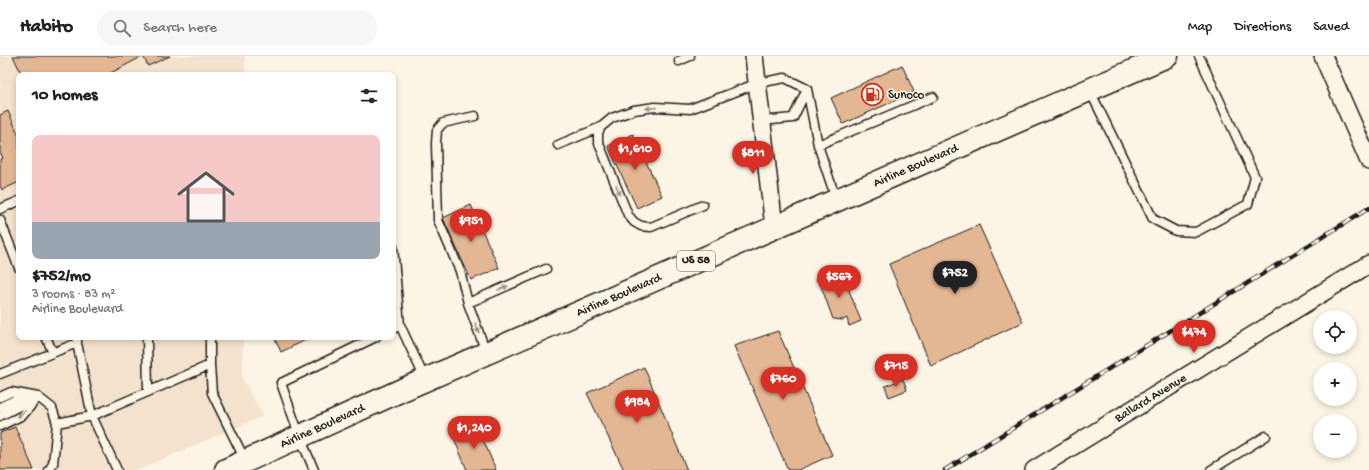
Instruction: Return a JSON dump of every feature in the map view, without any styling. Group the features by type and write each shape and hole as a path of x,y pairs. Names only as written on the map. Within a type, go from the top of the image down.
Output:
{"main road":[{"name":"Airline Boulevard","path":"226,470 426,379 1167,56"}],"street":[{"path":"754,56 774,227"},
{"path":"1325,57 1369,160"},
{"name":"Ballard Avenue","path":"1034,470 1369,264"}],"lane":[{"path":"678,61 690,56"},
{"path":"1090,90 1153,219 1176,231 1196,232 1248,204 1255,177 1199,56"},
{"path":"558,145 601,127 612,118 634,110 655,107 690,109 758,83 785,78 807,90"},
{"path":"761,121 793,118 807,90"},
{"path":"807,90 818,145 836,200"},
{"path":"818,145 933,97"},
{"path":"475,116 443,123 437,130 438,220 460,270 468,303 486,353"},
{"path":"601,127 598,133 598,141 628,215 634,222 641,226 651,227 703,205"},
{"path":"0,209 16,202"},
{"path":"0,220 16,260"},
{"path":"468,303 546,269"},
{"path":"396,307 397,327 426,379"},
{"path":"47,340 53,353"},
{"path":"0,374 53,353 77,340 92,416 117,470"},
{"path":"147,340 148,392"},
{"path":"210,340 212,393 246,461"},
{"path":"314,470 300,437 281,383 370,340"},
{"path":"57,423 92,416 210,365"},
{"path":"0,397 12,392 26,394 38,397 52,408 57,423 53,464 49,470"},
{"path":"0,407 26,394"},
{"path":"0,416 38,397"},
{"path":"0,426 23,415 38,397"},
{"path":"1211,470 1266,436"}],"shaded area":[{"path":"0,56 245,56 245,72 16,72 16,340 243,340 242,378 263,416 138,470 0,470"}],"building":[{"path":"13,56 143,56 113,72 21,72"},
{"path":"143,56 170,56 148,66"},
{"name":"Sunoco","path":"902,65 914,92 843,124 831,98"},
{"path":"8,111 16,129 16,183 2,190 0,186 0,159 3,158 0,152 0,115"},
{"path":"633,134 662,196 637,208 608,146"},
{"path":"471,205 499,268 471,280 443,218"},
{"path":"979,225 1023,322 931,366 889,264"},
{"path":"830,273 832,279 843,275 861,321 849,326 847,318 843,320 833,319 821,286 816,279"},
{"path":"778,331 832,455 798,470 788,470 734,346"},
{"path":"275,340 306,340 281,352"},
{"path":"644,367 687,470 624,470 587,393"},
{"path":"903,379 907,390 889,397 885,386"},
{"path":"477,425 496,470 467,470 453,436"},
{"path":"15,427 34,470 0,470 0,433"}],"railway":[{"path":"945,470 1369,208"}],"place":[{"name":"Sunoco","path":"873,95"}]}
